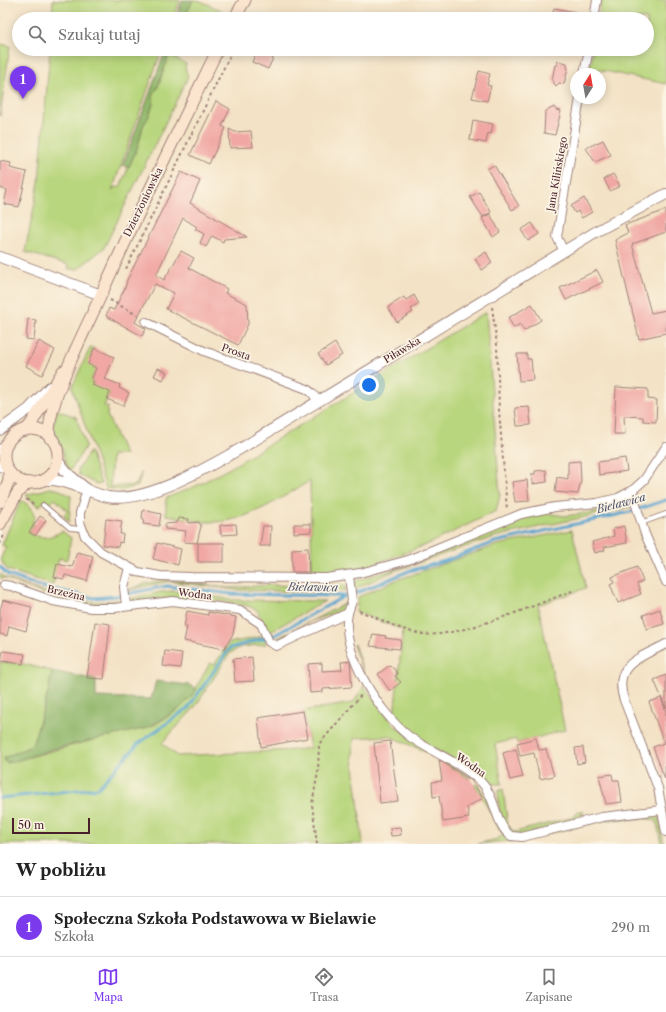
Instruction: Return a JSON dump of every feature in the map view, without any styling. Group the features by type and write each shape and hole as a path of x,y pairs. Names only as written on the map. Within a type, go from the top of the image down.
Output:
{"main road":[{"path":"238,12 245,0"},
{"name":"Dzierżoniowska","path":"26,430 108,297 123,245 215,56"},
{"name":"Dzierżoniowska","path":"50,438 49,422 72,357"},
{"path":"0,502 7,485 5,469 3,449 12,437 26,430 37,430 50,438 56,448 57,460 54,469 43,480 28,483 17,480 5,469"},
{"path":"0,524 18,492 28,483"}],"street":[{"path":"595,12 597,0"},
{"path":"585,68 588,56"},
{"name":"Jana Kilińskiego","path":"564,252 557,237 579,104"},
{"name":"Piławska","path":"43,480 55,480 104,496 120,498 150,492 209,466 318,402 626,215 666,194"},
{"path":"0,257 108,297"},
{"name":"Prosta","path":"146,322 211,354 307,389 313,394 318,402"},
{"path":"0,430 29,408 54,383"},
{"path":"666,448 650,473 630,492 666,582"},
{"name":"Piławska","path":"57,460 67,473 87,490"},
{"path":"81,529 80,513 87,490"},
{"name":"Wodna","path":"81,529 95,547 129,568 152,575 315,579 349,576 408,560 507,519 557,507 605,502 630,492"},
{"path":"125,599 124,581 129,568"},
{"name":"Wodna","path":"349,576 350,607 347,627 348,640 355,662 368,687 404,732 482,783 488,792 504,828 512,836 522,837 615,814 662,810"},
{"name":"Brzeżna","path":"4,585 48,599 87,608 101,609 125,599"},
{"name":"Wodna","path":"125,599 177,601 240,610 259,622 273,645 278,645 350,607"},
{"path":"666,644 628,665 622,674 620,683 624,700 658,788 666,832"}],"lane":[{"path":"43,505 70,528 81,529"},
{"path":"640,520 666,514"}],"path":[{"path":"125,271 230,56"},
{"path":"491,296 497,345 499,410 507,519"},
{"path":"108,297 108,305"},
{"path":"108,297 146,322"},
{"path":"24,497 31,503"},
{"path":"350,607 416,633 435,634 474,625 572,591"},
{"path":"317,844 312,804 318,772 319,744 368,687"}],"green space":[{"path":"53,0 180,0 176,12 52,12"},
{"path":"182,0 193,0 187,12 178,12"},
{"path":"193,0 198,0 221,10 220,12 187,12"},
{"path":"601,0 666,0 666,84 606,71 606,68 590,68 592,56 654,56 654,12 599,12"},
{"path":"0,44 10,46 0,116"},
{"path":"49,56 160,56 112,191 115,187 120,187 127,171 126,167 129,167 138,146 143,126 153,104 153,93 157,89 169,56 186,64 185,67 188,77 104,248 78,269 68,269 69,265 25,252 39,182"},
{"path":"163,56 169,56 157,89 153,93 153,104 149,116 143,126 138,146 129,167 123,165"},
{"path":"486,312 500,495 496,511 426,545 366,567 312,573 310,481 263,508 238,518 225,521 206,522 166,515 166,498 196,486 230,468"},
{"path":"90,348 94,348 88,364 99,369 94,373 91,381 94,382 93,385 114,383 104,406 108,407 107,415 125,455 112,455 110,487 136,485 142,471 138,486 122,490 106,488 72,387"},
{"path":"57,410 76,417 86,446 70,471 65,463 62,448 53,427"},
{"path":"90,451 101,484 98,485 79,475 78,469"},
{"path":"50,488 60,490 71,496 69,522 64,516 67,510 55,499 50,504 44,501 39,507 26,495"},
{"path":"21,500 31,507 35,518 32,522 34,524 29,532 33,535 49,537 62,531 71,538 67,560 59,558 53,585 8,570 0,560 6,547 2,545"},
{"path":"628,503 630,507 494,537 394,571 354,589 354,583 358,580 412,564 521,519 546,513 565,516 594,512 610,506"},
{"path":"572,530 586,588 538,605 565,730 517,743 516,739 495,744 502,784 490,784 476,773 421,741 399,723 365,677 353,645 354,644 364,673 394,716 403,630 356,612 358,597 394,581 497,545"},
{"path":"0,574 7,579 0,578"},
{"path":"8,579 15,581 29,587 18,584"},
{"path":"163,580 182,581 229,588 271,585 341,585 345,586 346,590 327,592 236,590 169,581 128,590 147,583"},
{"path":"29,587 59,596 85,601 121,601 114,604 104,605 81,603 41,593"},
{"path":"174,591 236,600 325,601 271,631 274,640 257,610 248,606 190,598 133,602 129,599 161,592"},
{"path":"348,602 345,609 312,621 275,641 274,640"},
{"path":"264,636 266,644 241,647 230,653 195,707 162,743 177,756 310,748 303,711 353,703 364,686 395,726 470,778 469,779 431,754 389,736 354,738 353,757 363,844 0,844 0,662 23,664 52,671 48,693 33,743 29,747 6,757 7,763 104,737 147,728 156,724 179,709 191,697 210,663 214,665 229,643"},
{"path":"52,671 96,679 96,697 151,699 156,681 189,685 197,689 179,709 147,728 53,749 13,762 5,762 4,758 29,747 33,743 48,693"},
{"path":"477,783 509,837 607,819 656,815 659,817 664,844 662,844 656,820 643,818 607,820 522,840 477,844 497,839 503,835 475,785"},
{"path":"503,789 508,826 515,832 574,817 578,811 584,812 579,819 523,834 514,833 505,825 501,814 498,791"}],"building":[{"path":"554,8 576,12 553,12"},
{"path":"255,56 274,56 268,69 252,62"},
{"path":"557,61 567,63 568,68 564,84 559,83 556,86 552,80 555,65 557,66"},
{"path":"479,71 490,74 487,85 491,86 487,101 472,98"},
{"path":"216,101 230,109 222,126 226,128 209,164 190,155"},
{"path":"554,107 556,110 561,111 555,135 544,133 545,112"},
{"path":"473,120 493,124 491,134 488,133 486,143 470,140"},
{"path":"229,129 235,132 251,131 253,147 230,148"},
{"path":"603,140 611,155 595,162 586,148"},
{"path":"0,161 11,163 10,168 27,172 19,207 4,204 7,190 0,188"},
{"path":"494,165 519,206 512,210 487,169"},
{"path":"181,172 200,181 190,203 247,237 224,239 223,242 212,236 206,247 200,243 204,234 195,229 197,227 183,218 156,275 164,280 181,251 194,258 189,268 227,289 225,293 247,304 248,324 238,345 166,309 174,293 155,284 135,322 146,329 142,336 106,316 109,308 114,310 125,288 127,280"},
{"path":"613,174 620,186 610,191 604,179"},
{"path":"479,192 491,212 483,217 470,197"},
{"path":"584,198 592,212 582,218 578,211 575,213 571,206"},
{"path":"666,210 666,232 632,244 651,313 666,310 666,333 639,339 615,240 628,233 625,225"},
{"path":"490,214 500,232 493,237 482,218"},
{"path":"532,223 539,234 528,241 521,230"},
{"path":"486,252 492,263 482,270 475,259"},
{"path":"597,270 603,282 566,300 560,288"},
{"path":"414,295 419,304 411,309 413,312 397,322 388,307 404,297 406,300"},
{"path":"532,304 541,320 524,331 520,324 514,328 508,318"},
{"path":"28,319 36,320 34,340 26,339"},
{"path":"39,341 55,350 42,375 26,366"},
{"path":"335,343 342,355 326,365 318,354"},
{"path":"94,348 114,357 105,379 120,385 119,388 129,393 123,406 107,399 110,392 92,385 94,382 91,381 96,368 88,364"},
{"path":"517,354 527,354 527,359 531,359 533,380 519,381"},
{"path":"158,368 167,372 163,380 154,376"},
{"path":"616,387 648,389 648,399 657,400 656,422 643,421 643,417 624,416 625,434 614,434"},
{"path":"529,407 531,425 517,426 515,408"},
{"path":"625,458 627,471 599,475 598,462"},
{"path":"580,461 581,480 578,494 555,492 557,477 568,479 568,462"},
{"path":"546,470 547,482 533,484 531,474 535,474 535,471"},
{"path":"527,480 529,501 515,502 512,482"},
{"path":"143,510 161,514 159,526 143,524"},
{"path":"40,516 46,520 35,536 29,532"},
{"path":"179,518 189,519 188,523 199,522 201,526 197,543 184,542 186,531 165,529 165,524 177,523"},
{"path":"106,519 122,521 120,534 123,534 122,543 119,542 118,547 103,545"},
{"path":"236,524 237,534 221,535 220,525"},
{"path":"294,524 311,524 311,532 294,533"},
{"path":"263,526 271,526 270,546 260,546"},
{"path":"624,526 627,543 604,547 605,550 595,553 592,542 614,536 613,529"},
{"path":"157,543 181,549 178,565 153,559"},
{"path":"198,543 224,543 224,562 198,562"},
{"path":"308,548 309,572 292,572 292,549"},
{"path":"77,552 93,556 87,581 65,575 64,579 54,577 57,564 72,567"},
{"path":"637,567 643,581 637,584 641,594 618,603 610,584 614,582 612,577"},
{"path":"3,600 32,607 26,631 9,626 7,636 0,634 0,610"},
{"path":"660,609 664,624 647,629 643,615"},
{"path":"187,611 208,615 208,612 236,617 233,634 224,649 184,641 187,627 184,627"},
{"path":"95,622 110,624 104,679 87,678"},
{"path":"373,634 386,636 385,638 401,640 400,649 370,646"},
{"path":"3,651 25,654 23,664 1,661"},
{"path":"165,651 182,653 180,668 163,666"},
{"path":"252,657 254,681 235,682 233,659"},
{"path":"350,661 352,687 323,689 323,692 310,693 308,664 322,663 322,671 342,670 341,662"},
{"path":"390,665 398,674 395,676 401,682 390,691 378,674"},
{"path":"666,675 666,708 654,680"},
{"path":"661,698 666,711 665,779 653,747 664,743 649,702"},
{"path":"303,711 308,738 261,747 258,718"},
{"path":"536,738 539,750 546,749 554,776 540,779 534,753 520,756 517,743"},
{"path":"390,741 398,801 380,803 374,743"},
{"path":"583,747 585,762 577,764 575,748"},
{"path":"516,749 523,777 510,780 503,753"},
{"path":"439,760 471,780 483,798 467,807 469,818 443,822 439,796 433,797 432,782 442,781"},
{"path":"612,774 613,780 619,780 622,802 606,804 599,776"},
{"path":"400,827 401,835 391,836 390,828"}],"waterway":[{"name":"Bielawica","path":"0,567 8,575 38,586 94,598 116,596 167,586 232,594 344,596 356,593 409,571 445,561 495,542 630,512 666,500"},
{"path":"0,798 98,788 138,744 188,708 230,648 273,636 343,597"}],"place":[{"name":"Społeczna Szkoła Podstawowa w Bielawie","path":"23,99"}]}
